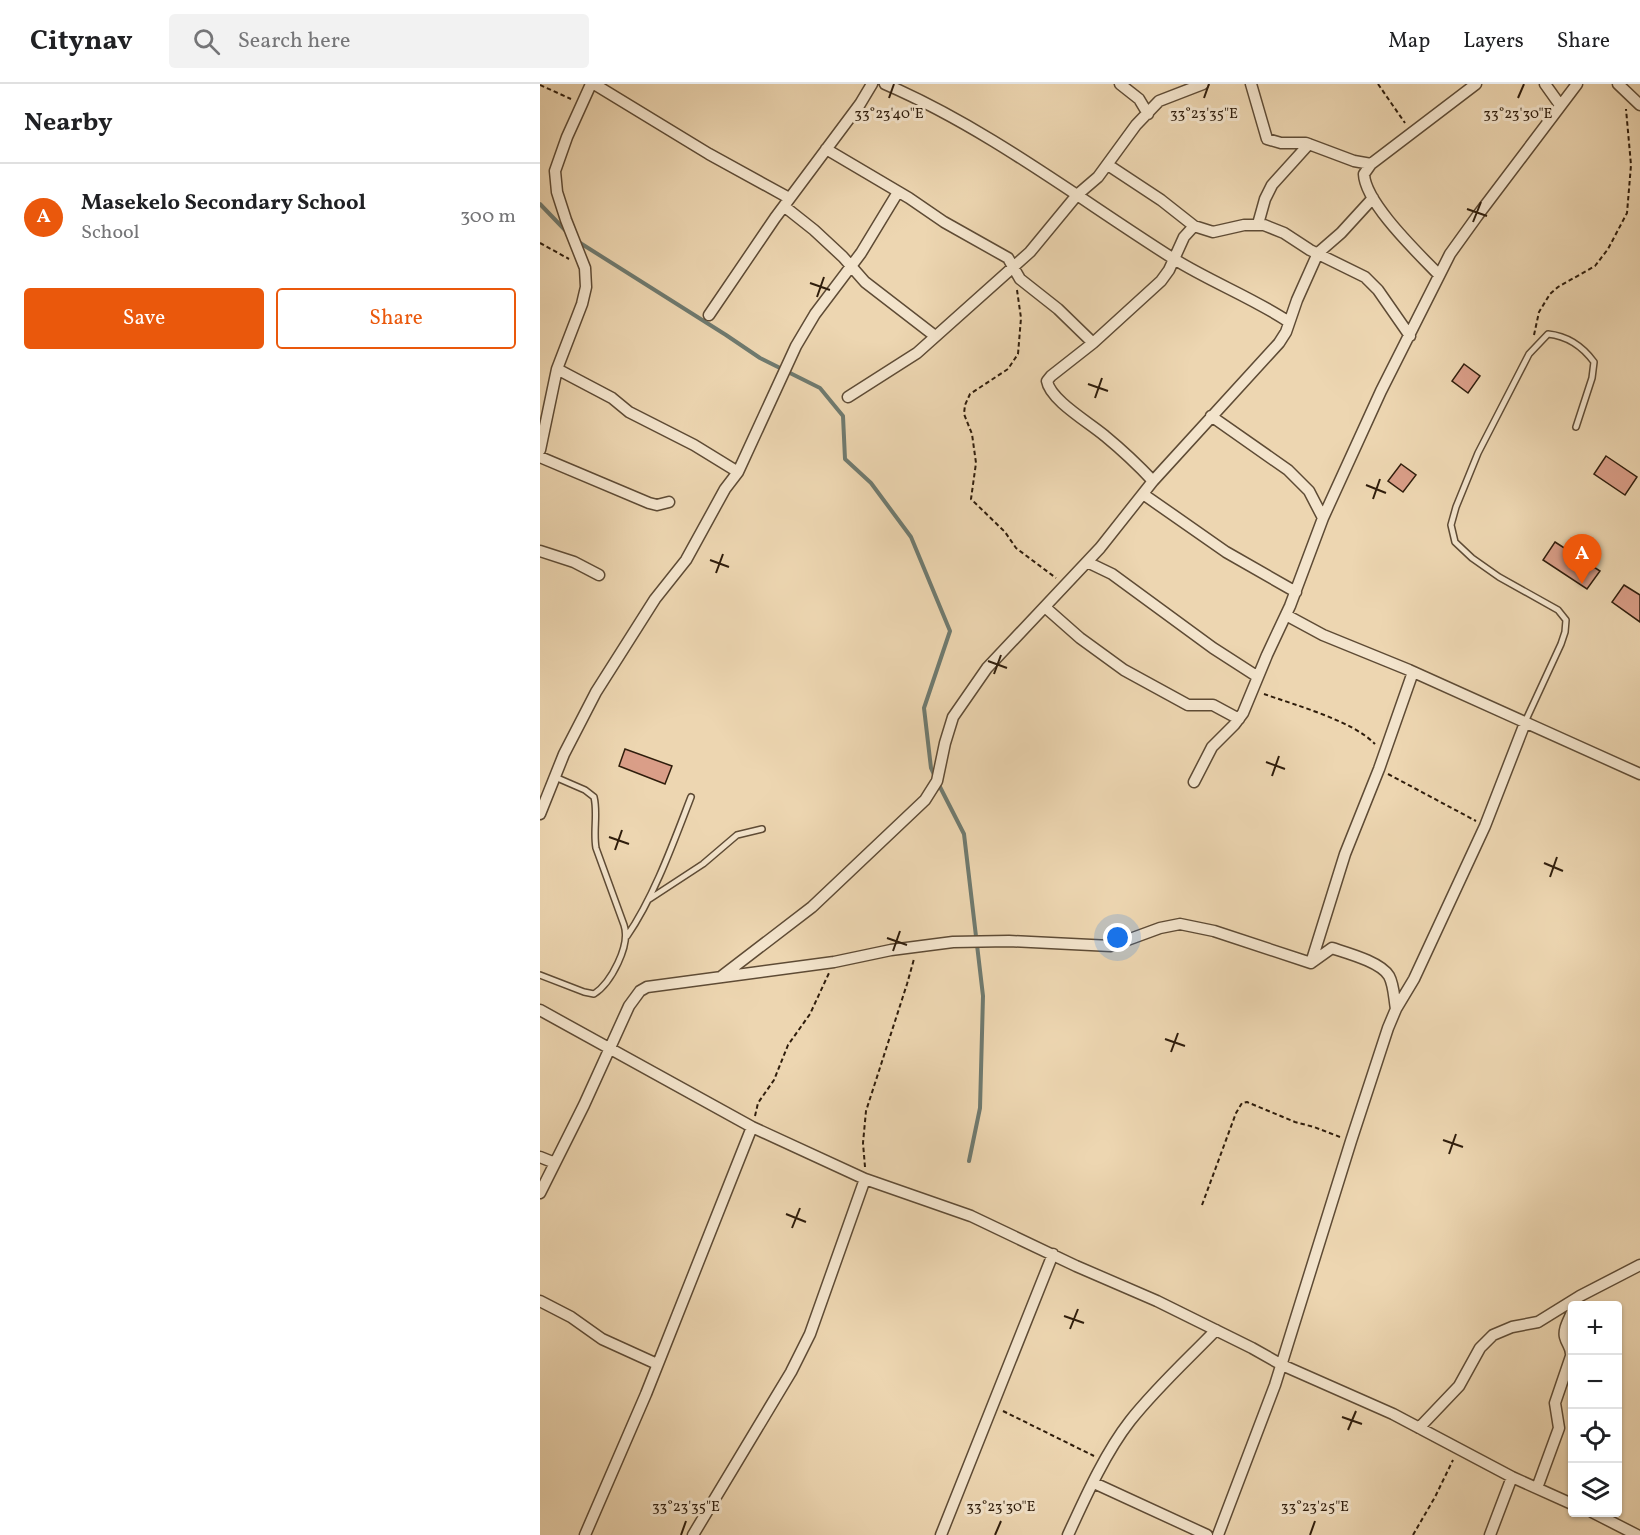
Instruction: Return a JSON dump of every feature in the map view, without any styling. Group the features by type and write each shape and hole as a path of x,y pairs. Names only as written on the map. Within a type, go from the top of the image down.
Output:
{"street":[{"path":"541,446 557,369 585,297 585,267 557,192 555,171 567,136 592,84 787,202 881,296 935,336"},
{"path":"709,315 872,84"},
{"path":"885,84 953,117 1173,258 1289,322"},
{"path":"1120,84 1139,99 1148,114"},
{"path":"848,397 917,353 1015,270 1077,195 1098,177 1136,125 1159,101 1203,84"},
{"path":"1251,84 1267,139 1281,143 1310,144 1354,161 1371,164"},
{"path":"1439,275 1401,234 1373,198 1364,177 1366,169 1371,164 1476,84"},
{"path":"1545,84 1560,105"},
{"path":"1194,782 1212,747 1239,719 1296,592 1323,518 1381,392 1450,254 1577,84"},
{"path":"1621,87 1640,105"},
{"path":"1258,224 1265,199 1272,185 1310,144"},
{"path":"826,149 944,222 1003,255 1020,279 1058,309 1093,343"},
{"path":"1108,165 1161,200 1194,226 1209,232 1216,232 1258,224 1284,233 1310,250 1369,280 1382,294 1410,336"},
{"path":"540,814 572,738 596,692 654,600 686,560 725,489 738,472 796,346 815,314 861,253 898,192"},
{"path":"720,978 812,907 925,800 937,781 949,727 958,708 1003,651 1046,608 1210,416 1279,343 1318,253 1349,226 1373,198"},
{"path":"1154,481 1108,439 1068,408 1047,381 1161,281 1169,270 1184,237 1194,226"},
{"path":"557,369 612,398 629,412 674,434 738,472"},
{"path":"1210,416 1288,470 1309,491 1323,518"},
{"path":"540,457 649,503 657,505 669,502"},
{"path":"1143,494 1226,552 1296,592"},
{"path":"540,551 574,562 599,575"},
{"path":"1087,562 1112,574 1205,643 1258,677"},
{"path":"1046,608 1080,638 1124,670 1188,705 1214,705 1239,719"},
{"path":"1286,615 1323,635 1413,672 1640,774"},
{"path":"1311,963 1345,854 1379,769 1413,672"},
{"path":"1218,1535 1282,1365 1383,1041 1396,1009 1408,991 1485,826 1525,723"},
{"path":"540,1192 629,1006 640,990 661,984 834,962 915,947 977,941 1111,946 1160,928 1185,924 1214,931 1311,963"},
{"path":"1311,963 1332,948 1382,968 1391,981 1396,1009"},
{"path":"540,1010 752,1127 865,1179 971,1216 1157,1301 1282,1365 1393,1414 1512,1477 1568,1502"},
{"path":"585,1535 646,1394 752,1127"},
{"path":"540,1157 555,1163"},
{"path":"693,1535 791,1372 810,1335 865,1179"},
{"path":"941,1535 1053,1254"},
{"path":"1578,1301 1640,1265"},
{"path":"540,1301 571,1317 602,1339 657,1364"},
{"path":"1419,1428 1459,1386 1487,1340 1512,1327 1538,1322 1568,1306"},
{"path":"1568,1323 1565,1337 1568,1344"},
{"path":"1068,1535 1105,1462 1129,1422 1216,1330"},
{"path":"1538,1488 1559,1428 1555,1403 1571,1355"},
{"path":"1490,1535 1512,1477"},
{"path":"1094,1483 1207,1535"},
{"path":"1602,1517 1637,1535"}],"lane":[{"path":"1525,723 1557,654 1565,632 1566,621 1558,610 1499,577 1472,558 1455,542 1451,525 1478,453 1529,354 1548,334 1573,342 1594,362 1592,378 1576,428"},
{"path":"555,777 585,790 594,797 596,848 627,936"},
{"path":"540,975 584,992 594,994 602,989 614,971 627,936 665,860 691,797"},
{"path":"646,901 703,864 737,835 762,829"}],"path":[{"path":"1377,84 1413,132"},
{"path":"540,85 582,104"},
{"path":"1529,354 1539,312 1550,294 1595,266 1608,249 1627,213 1632,165 1621,87"},
{"path":"540,243 585,267"},
{"path":"1015,270 1021,318 1018,354 1008,369 970,394 964,405 964,414 972,434 976,463 971,499 1005,532 1016,548 1065,585"},
{"path":"1253,690 1341,723 1368,737 1376,748"},
{"path":"1379,769 1485,826"},
{"path":"865,1179 863,1143 866,1111 907,984 915,947"},
{"path":"752,1127 758,1103 774,1080 793,1035 810,1014 834,962"},
{"path":"1202,1204 1236,1113 1242,1103 1247,1102 1295,1122 1351,1141"},
{"path":"991,1407 1048,1432 1105,1462"},
{"path":"1413,1535 1435,1497 1458,1449"}],"building":[{"path":"1464,364 1480,376 1468,393 1452,381"},
{"path":"1606,456 1637,477 1625,495 1594,474"},
{"path":"1401,464 1416,475 1403,492 1388,481"},
{"path":"1555,542 1600,571 1587,589 1543,560"},
{"path":"1624,585 1640,595 1640,622 1612,602"},
{"path":"625,749 672,766 665,784 619,766"}],"waterway":[{"path":"540,204 565,230"},
{"path":"577,241 760,358 820,388 843,416 845,459 871,483 911,537 950,631 924,708 931,768 935,777"},
{"path":"938,783 964,834 983,996 980,1108 969,1161"}],"place":[{"name":"Masekelo Secondary School","path":"1582,584"}]}
